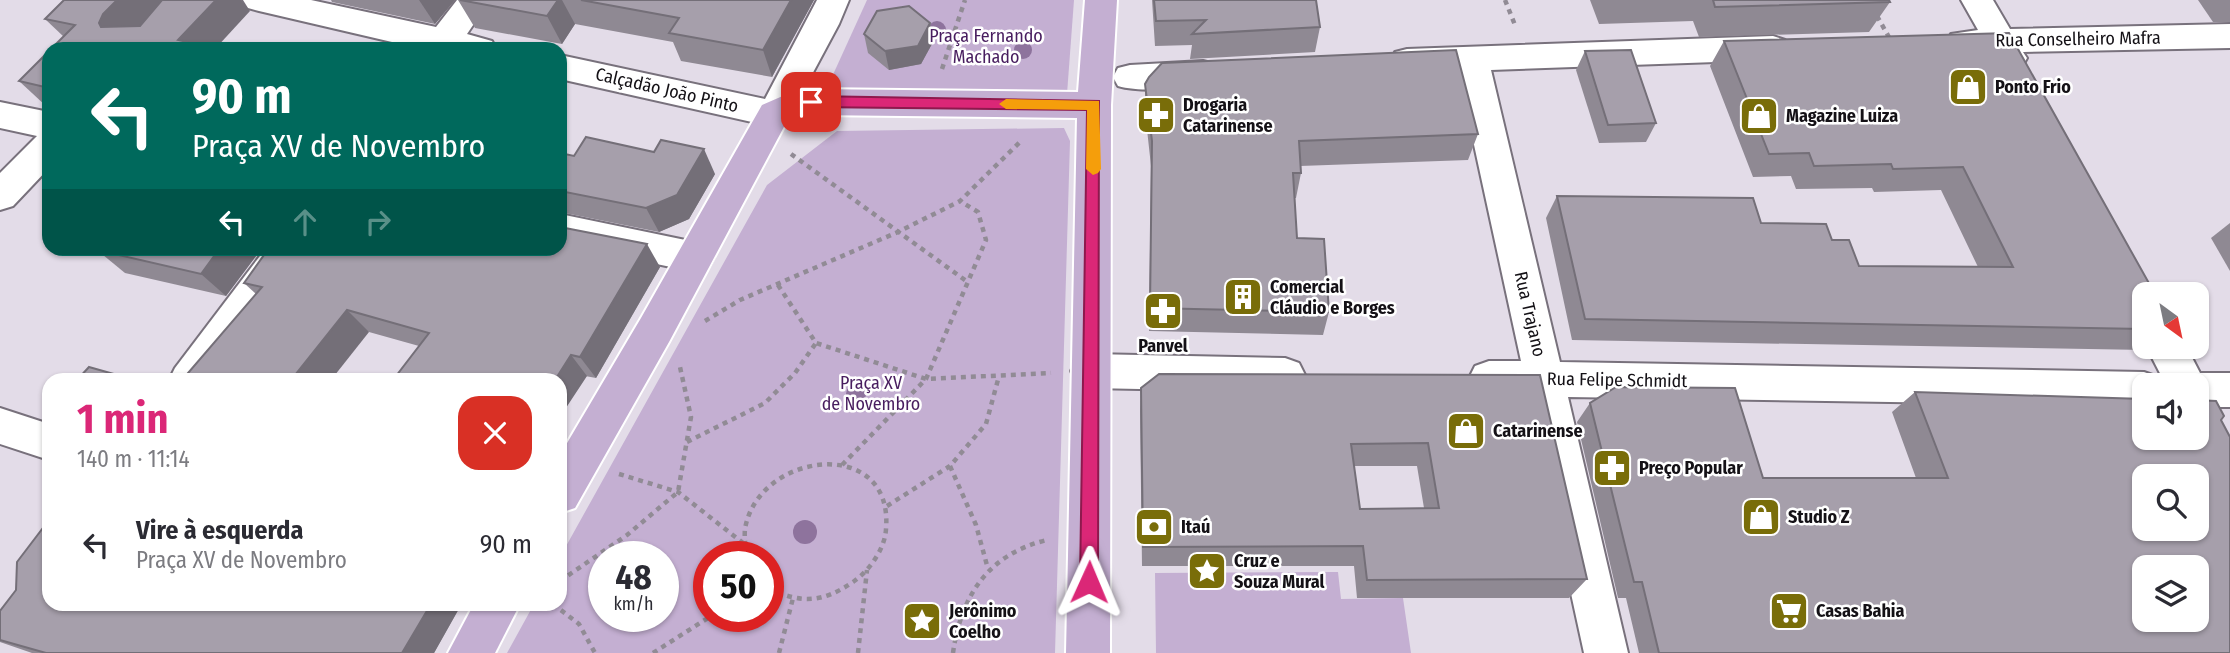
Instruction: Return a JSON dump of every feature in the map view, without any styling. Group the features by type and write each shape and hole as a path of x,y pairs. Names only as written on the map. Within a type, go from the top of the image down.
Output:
{"main road":[{"path":"1088,653 1094,105 1101,0"},
{"path":"567,482 768,124 783,109 811,102 1094,105"},
{"path":"470,653 494,611"}],"street":[{"path":"259,0 429,42"},
{"path":"443,42 474,0"},
{"path":"768,124 823,24 833,0"},
{"path":"1977,0 2028,92"},
{"name":"Rua Conselheiro Mafra","path":"1893,44 2230,36"},
{"path":"1376,63 1802,47"},
{"name":"Rua Trajano","path":"1472,58 1606,653"},
{"name":"Calçadão João Pinto","path":"567,69 768,124"},
{"path":"1130,77 1239,71"},
{"path":"0,115 42,124"},
{"path":"0,196 42,152"},
{"path":"567,230 695,257"},
{"path":"195,373 282,256"},
{"path":"1091,371 1325,376"},
{"name":"Rua Felipe Schmidt","path":"1451,378 2132,389"},
{"path":"2209,402 2230,390"},
{"path":"0,426 42,440"}],"path":[{"path":"931,103 965,0"},
{"path":"1873,9 1893,44"},
{"path":"700,324 740,300 898,232 960,201 1058,104"},
{"path":"768,124 898,232 968,283"},
{"path":"842,466 926,379 986,240 978,212 960,201"},
{"path":"778,285 816,343 926,379 1052,373"},
{"path":"687,442 765,403 795,373 816,343"},
{"path":"567,576 627,535 678,492 691,417 680,358"},
{"path":"887,506 950,466 986,424 999,376"},
{"path":"743,541 746,519 757,498 775,480 797,468 820,463 842,466 862,474 877,488 887,506 888,527 883,549 867,569 852,585 829,596 793,598 784,594"},
{"path":"950,466 976,525 988,569"},
{"path":"612,472 678,492 740,541"},
{"path":"953,653 964,604 988,569 1032,542 1090,535"},
{"path":"858,653 867,569"},
{"path":"779,653 793,598"},
{"path":"567,611 573,614 591,640 595,653"},
{"path":"653,653 693,627"}],"green space":[{"name":"Praça Fernando Machado","path":"867,0 1074,0 1067,94 826,90"},
{"name":"Praça XV de Novembro","path":"1064,128 1070,141 1055,653 507,653 530,611 567,611 567,544 767,185 837,131"},
{"path":"1338,572 1341,599 1403,598 1411,653 1156,653 1155,573"}],"building":[{"path":"64,0 117,0 103,14 99,23 101,27 140,26 162,0 216,0 178,40 187,42 58,42 75,25 45,19"},
{"path":"460,0 558,0 547,16"},
{"path":"581,0 791,0 763,50 669,33 679,18"},
{"path":"1154,0 1316,0 1320,27 1192,34 1206,20 1156,21"},
{"path":"1713,0 1889,0 1890,2 1715,7"},
{"path":"909,6 930,23 918,46 885,51 864,34 877,11"},
{"path":"2009,33 2148,282 2132,282 2132,329 1585,319 1557,196 1753,198 1761,223 1826,224 1832,240 1849,240 1859,266 2013,267 1963,167 1893,169 1891,164 1814,166 1809,153 1769,154 1724,41"},
{"path":"1456,50 1478,134 1299,141 1301,173 1293,173 1297,238 1324,239 1329,312 1150,308 1152,141 1145,84 1162,63"},
{"path":"1631,50 1656,123 1608,125 1585,51"},
{"path":"42,58 42,86 19,81"},
{"path":"586,137 654,152 661,140 704,149 677,195 646,208 567,192 567,154 574,156"},
{"path":"567,228 647,244 580,357 571,355 559,373 398,373 429,333 347,310 297,373 188,373 262,287 244,283 263,256 567,256"},
{"path":"123,256 214,256 201,274"},
{"path":"89,367 110,373 83,373"},
{"path":"1159,374 1540,375 1587,579 1367,580 1363,546 1143,547 1141,388","holes":["1428,443 1439,508 1360,509 1351,444"]},
{"path":"1616,387 1735,388 1763,478 1948,478 1915,392 2132,399 2132,450 2209,450 2209,401 2216,401 2224,416 2221,420 2230,437 2230,653 1659,653 1642,582 1634,582 1590,403"},
{"path":"42,529 42,611 427,611 402,653 46,653 0,640 0,611 16,590 17,562"}],"slow traffic":[{"path":"1006,104 1094,105 1093,169"}],"place":[{"name":"Ponto Frio","path":"1968,87"},
{"name":"Drogaria Catarinense","path":"1156,115"},
{"name":"Magazine Luiza","path":"1759,116"},
{"name":"Comercial Cláudio e Borges","path":"1243,297"},
{"name":"Panvel","path":"1163,311"},
{"name":"Catarinense","path":"1466,431"},
{"name":"Preço Popular","path":"1612,468"},
{"name":"Studio Z","path":"1761,517"},
{"name":"Itaú","path":"1154,527"},
{"name":"Cruz e Souza Mural","path":"1207,571"},
{"name":"Casas Bahia","path":"1789,611"},
{"name":"Jerônimo Coelho","path":"922,621"}],"route":[{"path":"811,102 1094,105 1089,582"}]}
